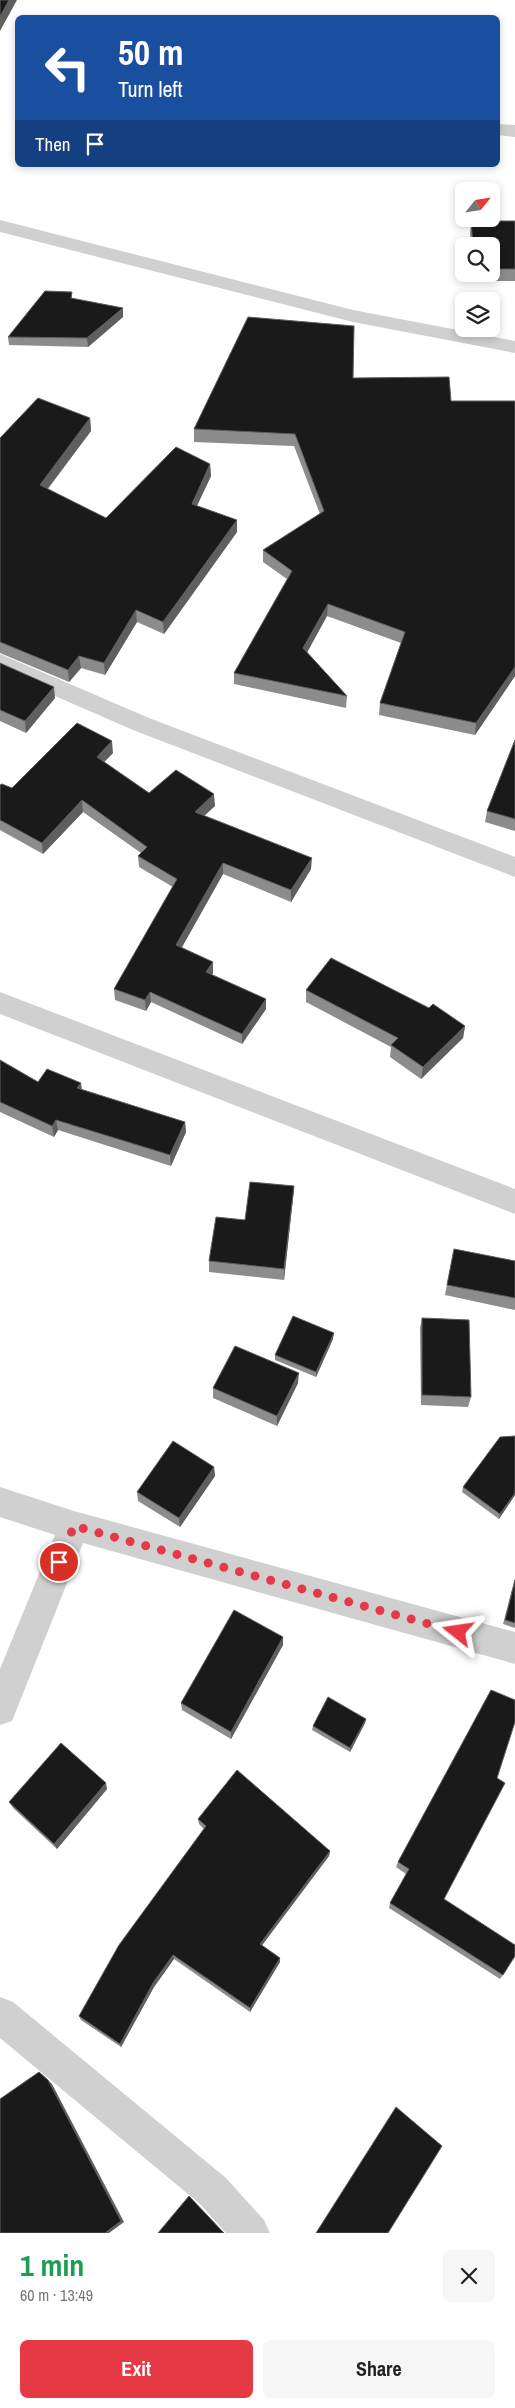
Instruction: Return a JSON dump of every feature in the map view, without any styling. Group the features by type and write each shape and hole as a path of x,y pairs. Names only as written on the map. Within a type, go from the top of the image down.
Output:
{"street":[{"path":"500,130 515,131"},
{"path":"0,226 353,316 515,347"},
{"path":"0,662 141,724 515,867"},
{"path":"0,1003 515,1202"},
{"path":"0,1502 74,1526 515,1648"},
{"path":"0,1709 74,1526"},
{"path":"0,2014 213,2191 250,2233"}],"building":[{"path":"0,0 9,0 0,17"},
{"path":"500,221 515,221 515,269 500,269 500,237 472,237 472,228 500,228"},
{"path":"45,291 72,292 71,298 123,308 87,338 8,337"},
{"path":"248,317 354,326 353,378 449,377 451,401 515,401 515,667 476,723 380,703 405,632 328,604 303,648 347,696 234,673 292,571 263,550 324,511 295,434 194,429"},
{"path":"38,398 90,418 40,485 106,518 176,447 210,464 192,504 237,520 163,622 136,610 104,663 79,656 68,670 0,642 0,438"},
{"path":"0,663 54,687 25,721 0,710"},
{"path":"77,723 112,741 97,757 149,793 176,770 214,794 195,812 312,858 291,890 223,863 176,945 213,962 206,972 266,999 242,1034 150,992 145,1000 114,989 177,879 138,856 147,847 82,800 42,843 0,820 0,785 12,788"},
{"path":"515,740 515,819 487,811"},
{"path":"331,958 429,1008 433,1004 465,1026 423,1067 391,1045 398,1038 306,990"},
{"path":"0,1060 38,1082 47,1069 81,1083 77,1088 185,1122 170,1155 56,1120 52,1126 0,1102"},
{"path":"250,1182 294,1186 284,1269 209,1261 216,1217 245,1220"},
{"path":"454,1249 515,1261 515,1298 447,1285"},
{"path":"293,1316 334,1333 316,1372 275,1355"},
{"path":"422,1318 469,1320 471,1397 422,1395"},
{"path":"235,1346 299,1373 277,1416 213,1388"},
{"path":"515,1436 515,1493 500,1514 463,1487 500,1437"},
{"path":"173,1441 214,1467 179,1518 137,1492"},
{"path":"515,1580 515,1623 505,1620"},
{"path":"234,1610 283,1637 231,1732 181,1703"},
{"path":"491,1690 515,1700 515,1722 497,1778 505,1783 444,1899 515,1945 515,1956 503,1975 390,1903 409,1869 398,1862"},
{"path":"328,1697 366,1719 350,1748 313,1726"},
{"path":"61,1743 106,1783 54,1844 9,1802"},
{"path":"237,1770 330,1851 260,1944 280,1958 250,2008 173,1955 153,1983 120,2044 79,2016 119,1945 206,1826 198,1819"},
{"path":"39,2072 48,2080 121,2221 105,2233 0,2233 0,2099"},
{"path":"396,2107 442,2146 388,2233 316,2233"},
{"path":"189,2196 224,2233 158,2233"}],"route":[{"path":"59,1562 74,1526 458,1632"}]}
